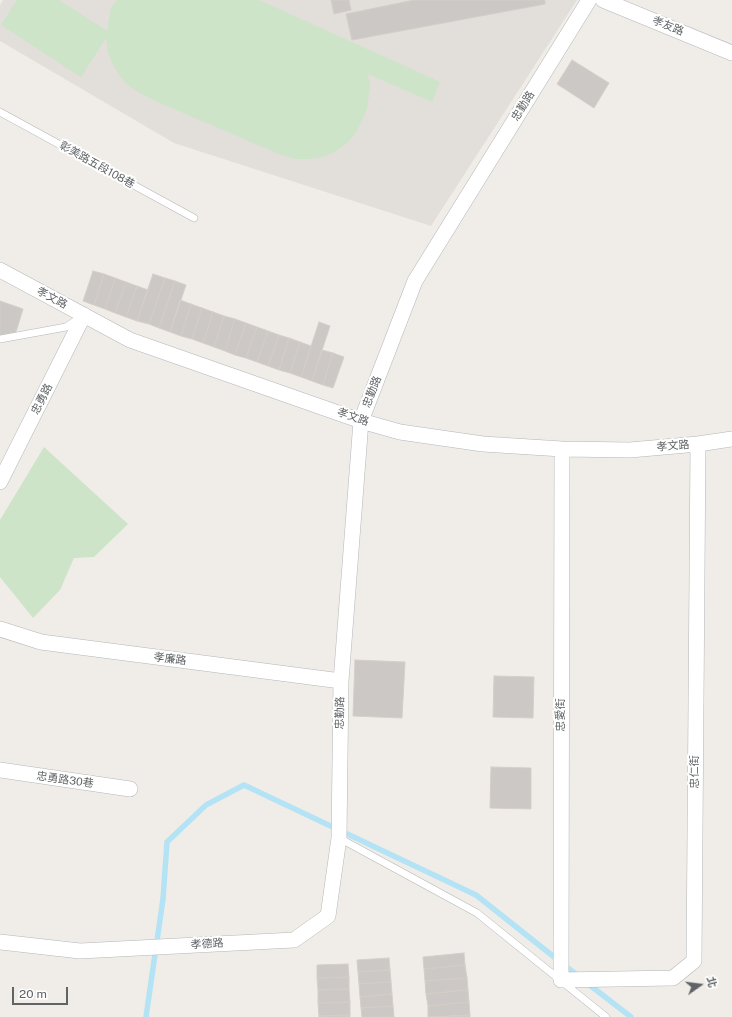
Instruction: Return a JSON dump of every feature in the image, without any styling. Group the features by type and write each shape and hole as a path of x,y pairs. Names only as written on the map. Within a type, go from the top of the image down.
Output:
{"street":[{"name":"忠勤路","path":"339,838 341,681 361,421 415,281 589,0"},
{"name":"孝友路","path":"603,0 732,53"},
{"name":"孝文路","path":"0,270 130,340 361,421 400,432 483,444 562,449 630,450 698,444 732,439"},
{"name":"忠勇路","path":"0,482 84,315"},
{"name":"忠仁街","path":"561,980 673,978 694,961 698,444"},
{"name":"忠愛街","path":"561,980 562,449"},
{"name":"孝廉路","path":"0,629 41,642 341,681"},
{"name":"忠勇路30巷","path":"0,770 130,790"},
{"name":"孝德路","path":"0,942 80,951 294,940 328,916 339,838"}],"lane":[{"name":"彰美路五段108巷","path":"0,112 194,218"},
{"path":"0,339 66,327 84,315"},
{"path":"339,838 477,913 606,1017"}],"shaded area":[{"path":"3,0 577,0 431,226 174,143 0,41 0,5"}],"green space":[{"path":"17,0 59,0 107,31 111,8 117,0 259,0 440,82 432,102 368,74 370,86 367,110 355,134 347,143 336,151 323,157 295,159 279,154 153,100 129,86 113,65 108,52 106,38 81,77 1,25"},
{"path":"44,447 128,524 94,557 74,558 60,590 33,618 0,577 0,520"}],"building":[{"path":"331,0 349,0 351,10 334,14"},
{"path":"414,0 545,0 545,4 352,40 346,14"},
{"path":"572,60 609,83 594,108 557,84"},
{"path":"93,271 104,274 94,305 83,301"},
{"path":"104,274 115,278 105,309 94,305"},
{"path":"153,274 165,278 149,324 137,321"},
{"path":"115,278 126,282 115,313 105,309"},
{"path":"165,278 175,281 159,328 149,324"},
{"path":"175,281 186,285 170,332 159,328"},
{"path":"126,282 137,286 126,317 115,313"},
{"path":"137,286 148,290 137,321 126,317"},
{"path":"180,300 191,304 181,336 170,332"},
{"path":"0,301 23,309 16,332 0,335"},
{"path":"191,304 202,308 192,339 181,336"},
{"path":"202,308 213,312 203,343 192,339"},
{"path":"213,312 224,316 214,347 203,343"},
{"path":"224,316 235,319 225,351 214,347"},
{"path":"235,319 246,323 235,355 225,351"},
{"path":"319,322 330,326 312,381 301,377"},
{"path":"246,323 257,327 246,358 235,355"},
{"path":"257,327 268,331 257,362 246,358"},
{"path":"268,331 279,335 268,366 257,362"},
{"path":"279,335 289,338 279,370 268,366"},
{"path":"289,338 300,342 290,373 279,370"},
{"path":"300,342 311,346 301,377 290,373"},
{"path":"322,350 333,353 323,385 312,381"},
{"path":"333,353 344,357 333,388 323,385"},
{"path":"355,660 405,662 402,718 353,716"},
{"path":"494,676 534,677 533,718 493,717"},
{"path":"491,767 531,768 531,809 490,808"},
{"path":"464,953 465,965 424,969 423,957"},
{"path":"389,958 390,970 358,972 357,960"},
{"path":"348,964 349,977 317,978 317,965"},
{"path":"465,965 467,978 425,981 424,969"},
{"path":"390,970 391,982 359,984 358,972"},
{"path":"349,977 349,989 318,990 317,978"},
{"path":"467,978 468,990 426,994 425,981"},
{"path":"391,982 392,994 360,997 359,984"},
{"path":"349,989 350,1002 318,1003 318,990"},
{"path":"468,990 469,1002 428,1006 426,994"},
{"path":"392,994 393,1006 361,1008 360,997"},
{"path":"350,1002 350,1015 319,1016 318,1003"},
{"path":"469,1002 470,1015 428,1017 428,1006"},
{"path":"393,1006 394,1017 362,1017 361,1008"},
{"path":"350,1015 350,1017 319,1017 319,1016"},
{"path":"470,1015 470,1017 444,1017"}],"waterway":[{"path":"146,1017 163,899 167,842 206,805 244,785 476,895 578,976"},
{"path":"587,983 631,1017"}]}
